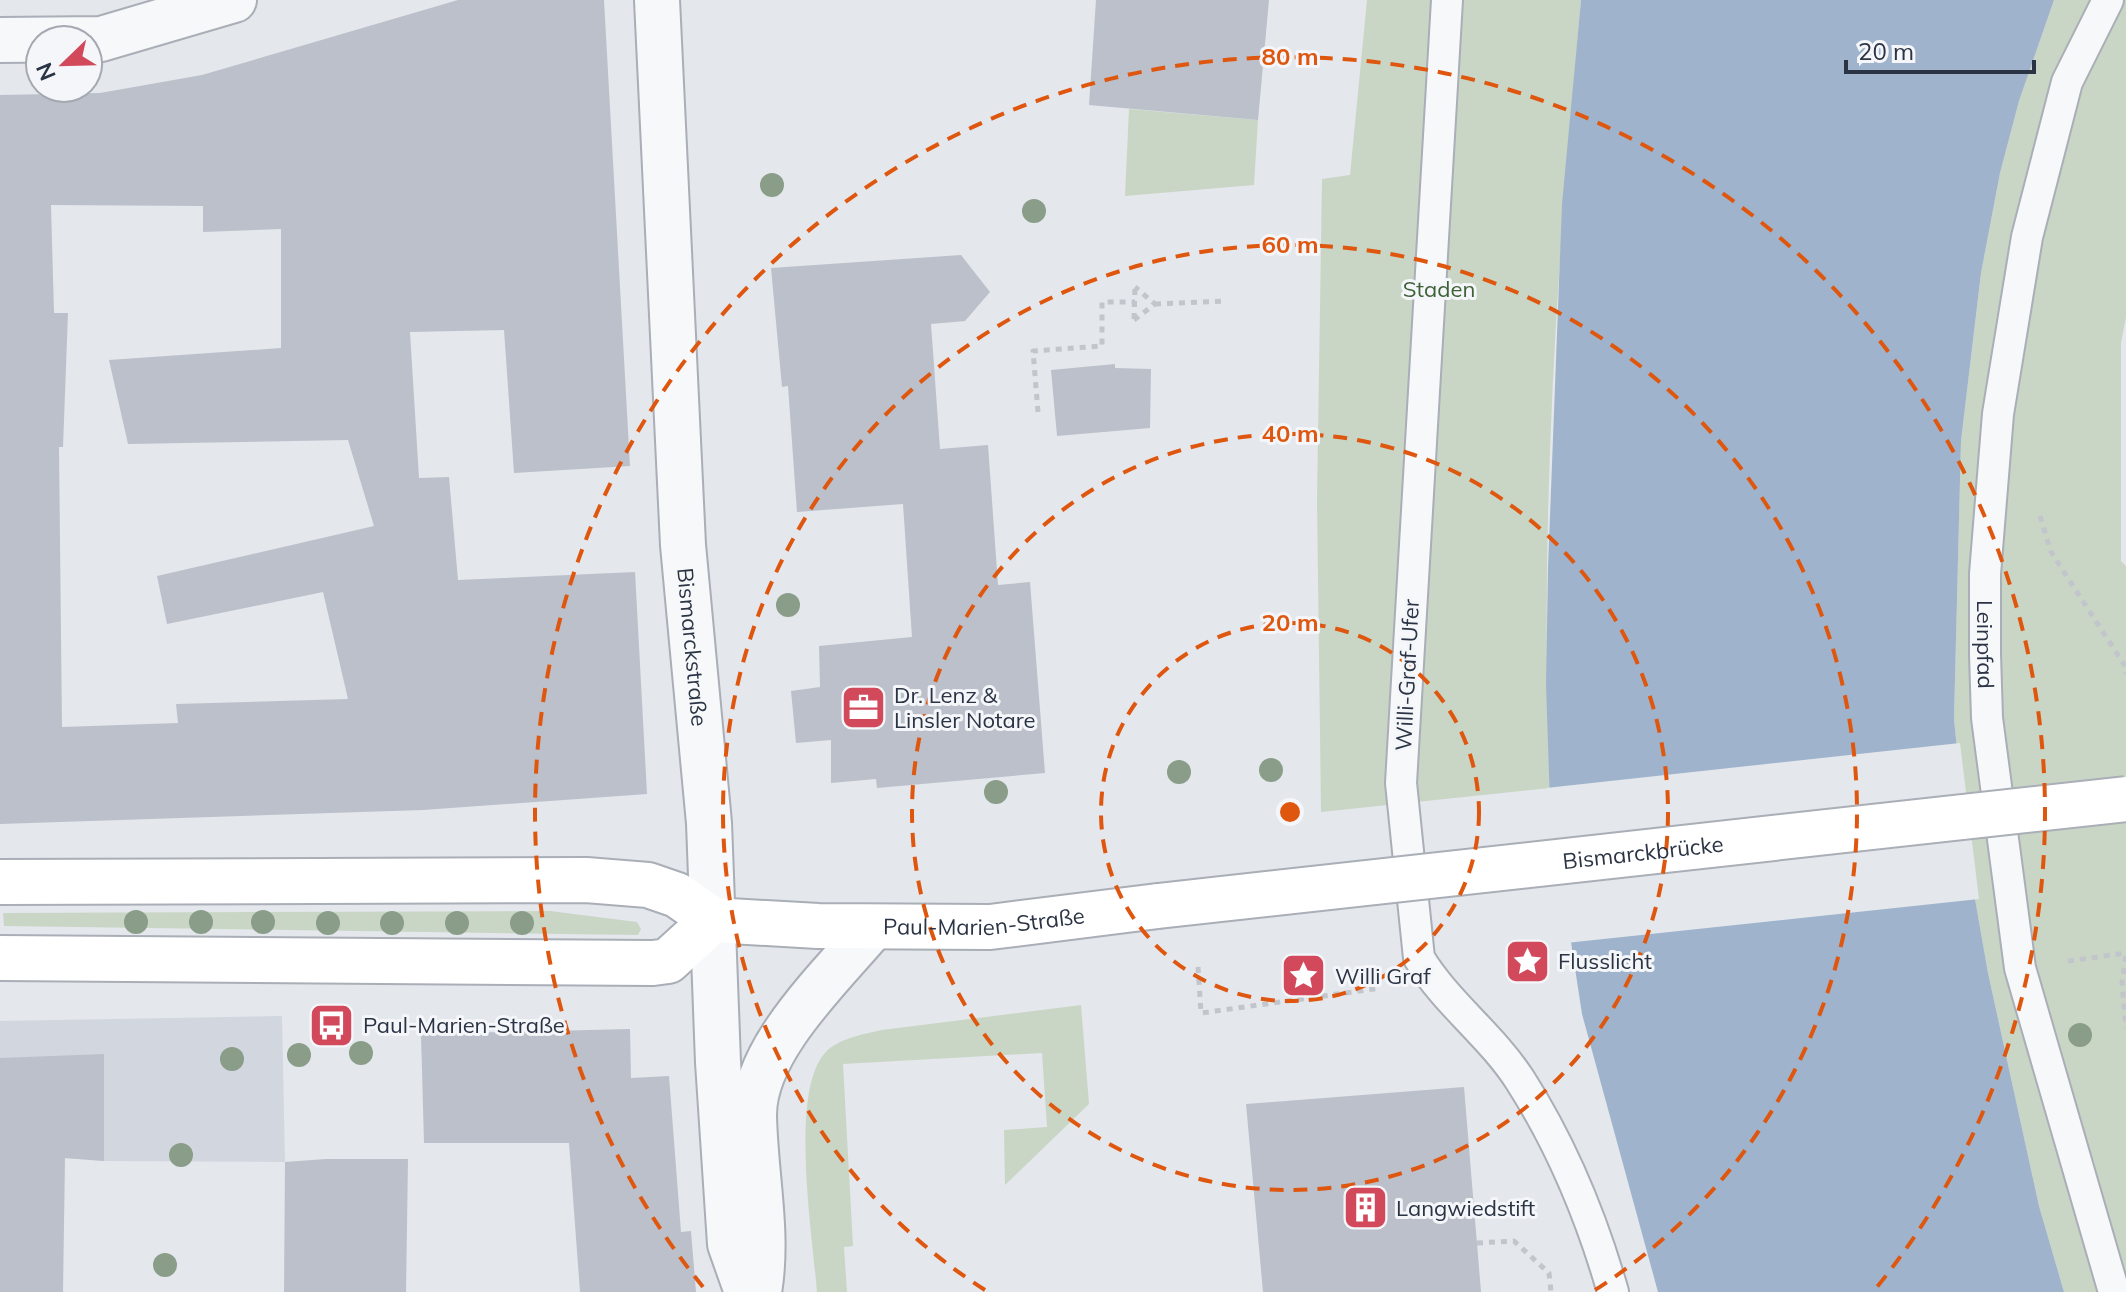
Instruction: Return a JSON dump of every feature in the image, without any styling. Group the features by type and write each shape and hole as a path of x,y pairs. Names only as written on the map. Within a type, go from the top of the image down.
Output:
{"main road":[{"name":"Bismarckbrücke","path":"1158,906 2126,799"},
{"path":"0,882 586,880 648,885 677,895 713,920 668,961 653,963 0,958"},
{"name":"Paul-Marien-Straße","path":"713,920 873,927 990,927 1158,906"}],"street":[{"path":"0,40 101,39 234,0"},
{"name":"Bismarckstraße","path":"657,0 682,530 709,823 730,1244 747,1292"},
{"path":"759,1292 764,1240 754,1112 762,1075 777,1045 873,927"}],"lane":[{"name":"Willi-Graf-Ufer","path":"1447,0 1401,783 1419,958 1433,981 1479,1027 1520,1080 1564,1162 1599,1243 1613,1292"},
{"name":"Leinpfad","path":"2108,0 2067,82 2027,237 1998,414 1985,574 1985,654 1987,718 2020,968 2114,1292"}],"path":[{"path":"1155,304 1135,287 1134,320 1155,304 1227,301"},
{"path":"1038,412 1033,351 1102,346 1102,302 1135,302"},
{"path":"2051,552 2125,666 2126,674"},
{"path":"2082,958 2126,954 2122,983 2126,1028"},
{"path":"1198,967 1201,1013 1433,981"},
{"path":"1477,1243 1514,1241 1549,1273 1551,1292"}],"shaded area":[{"path":"282,1016 285,1162 64,1158 0,1292 0,1021"}],"green space":[{"name":"Staden","path":"1367,0 1581,0 1564,196 1552,393 1547,591 1550,788 1321,812 1317,500 1322,179 1350,175"},
{"path":"2054,0 2126,0 2126,317 2121,343 2121,561 2126,566 2126,1292 2064,1292 2039,1206 1988,973 1968,859 1954,719 1961,441 1981,273 2000,173 2019,101"},
{"path":"1129,109 1258,120 1254,185 1125,196"},
{"path":"550,911 637,922 641,929 638,935 4,926 3,913"},
{"path":"1081,1005 1089,1104 1005,1185 1004,1130 1047,1127 1042,1053 843,1064 853,1246 844,1247 847,1292 817,1292 808,1203 806,1132 814,1072 825,1053 844,1040 882,1030"}],"water":[{"path":"1581,0 2054,0 2019,101 2000,173 1981,273 1961,441 1954,719 1968,859 1988,973 2039,1206 2064,1292 1658,1292 1582,1014 1550,805 1546,684 1548,568 1562,204"}],"pier":[{"path":"1960,743 1979,899 1566,943 1546,788"}],"building":[{"path":"458,0 604,0 630,466 514,473 504,330 410,332 419,478 449,477 458,580 635,572 647,794 423,810 0,824 0,95 24,95 24,104 104,104 104,92 202,75","holes":["51,205 203,206 203,232 281,229 281,348 109,360 128,444 348,440 374,526 157,576 167,624 323,592 348,699 176,704 178,723 62,727 59,447 63,447 68,313 54,313"]},
{"path":"1096,0 1269,0 1258,120 1089,105"},
{"path":"961,255 990,292 965,321 931,324 940,449 988,445 998,585 1030,582 1045,773 877,788 876,779 831,783 831,740 796,743 791,691 820,687 819,646 912,637 903,504 797,512 788,386 782,387 771,268"},
{"path":"1115,364 1115,368 1151,369 1150,428 1057,436 1051,370"},
{"path":"630,1029 631,1078 669,1076 681,1232 691,1231 696,1292 580,1292 569,1143 424,1143 421,1034"},
{"path":"104,1054 104,1161 65,1158 63,1292 0,1292 0,1058"},
{"name":"Langwiedstift","path":"1464,1087 1481,1292 1263,1292 1246,1104"},
{"path":"408,1159 406,1292 284,1292 285,1162"}],"place":[{"name":"Dr. Lenz & Linsler Notare","path":"863,708"},
{"name":"Flusslicht","path":"1527,961"},
{"name":"Willi Graf","path":"1304,976"},
{"name":"Paul-Marien-Straße","path":"332,1025"},
{"name":"Langwiedstift","path":"1365,1208"}]}
